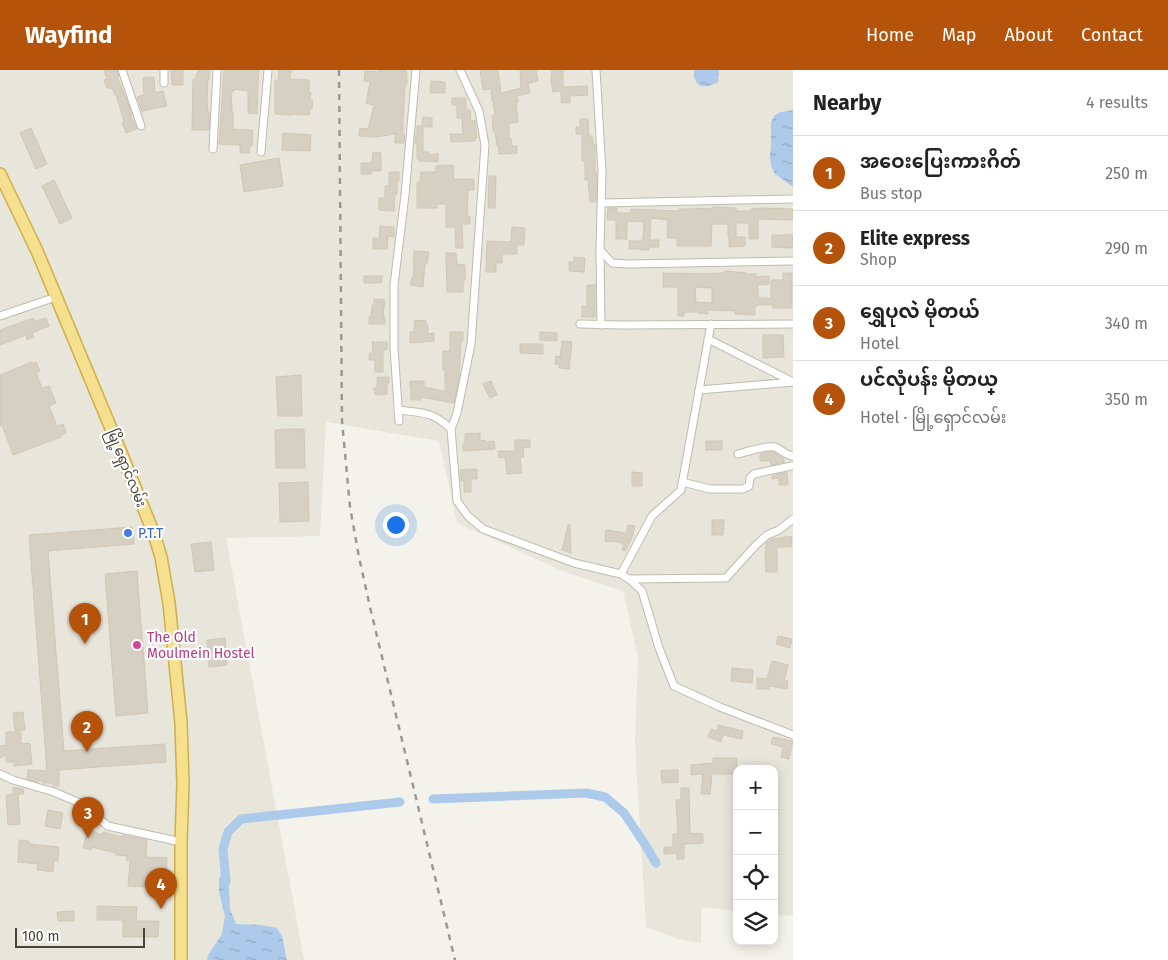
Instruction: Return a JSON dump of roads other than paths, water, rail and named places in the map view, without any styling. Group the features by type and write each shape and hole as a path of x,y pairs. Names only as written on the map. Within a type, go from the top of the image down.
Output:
{"highway":[{"name":"မြို့ရှောင်လမ်း","path":"0,174 37,251 154,534 161,558 169,603 181,723 183,783 181,960"}],"street":[{"path":"122,70 141,126"},
{"path":"164,70 164,83"},
{"path":"213,149 216,70"},
{"path":"261,152 268,70"},
{"path":"399,421 394,348 394,286 405,195 416,70"},
{"path":"460,70 479,111 486,145 471,344 458,413 451,429 457,501 468,516 483,529 574,563 621,574 629,579 642,591 659,648 674,686 720,707 793,735"},
{"path":"596,70 602,171 601,325"},
{"path":"602,203 793,199"},
{"path":"600,250 612,262 629,264 793,261"},
{"path":"0,316 56,297"},
{"path":"580,324 793,324"},
{"path":"621,574 652,516 681,490 711,324"},
{"path":"708,339 793,382"},
{"path":"699,390 793,382"},
{"path":"398,410 432,415 451,429"},
{"path":"738,454 770,446 793,456"},
{"path":"682,482 710,489 743,488 749,486 750,478 754,474 791,466"},
{"path":"629,579 726,578 766,536 779,530 793,519"},
{"path":"0,774 80,803 108,826 181,842"}],"water":[{"path":"694,70 719,70 718,82 709,86 701,86 696,81"},
{"path":"793,110 793,187 775,174 771,166 770,155 771,122 775,115"},
{"path":"223,870 228,871 230,909 236,924 277,928 282,936 287,960 207,960 208,955 222,934 225,916 219,892 219,879"}],"waterway":[{"path":"433,799 586,793 605,797 624,813 656,863"},
{"path":"226,882 223,849 228,832 241,819 400,802"}],"railway":[{"path":"339,70 342,421 350,507 370,607 455,960"}],"place":[{"name":"P.T.T","path":"128,533"},
{"name":"အဝေးပြေးကားဂိတ်","path":"85,644"},
{"name":"The Old Moulmein Hostel","path":"137,645"},
{"name":"Elite express","path":"87,752"},
{"name":"ရွှေပုလဲ မိုတယ်","path":"88,838"},
{"name":"ပင်လုံပန်း မိုတယ္","path":"161,909"}]}
